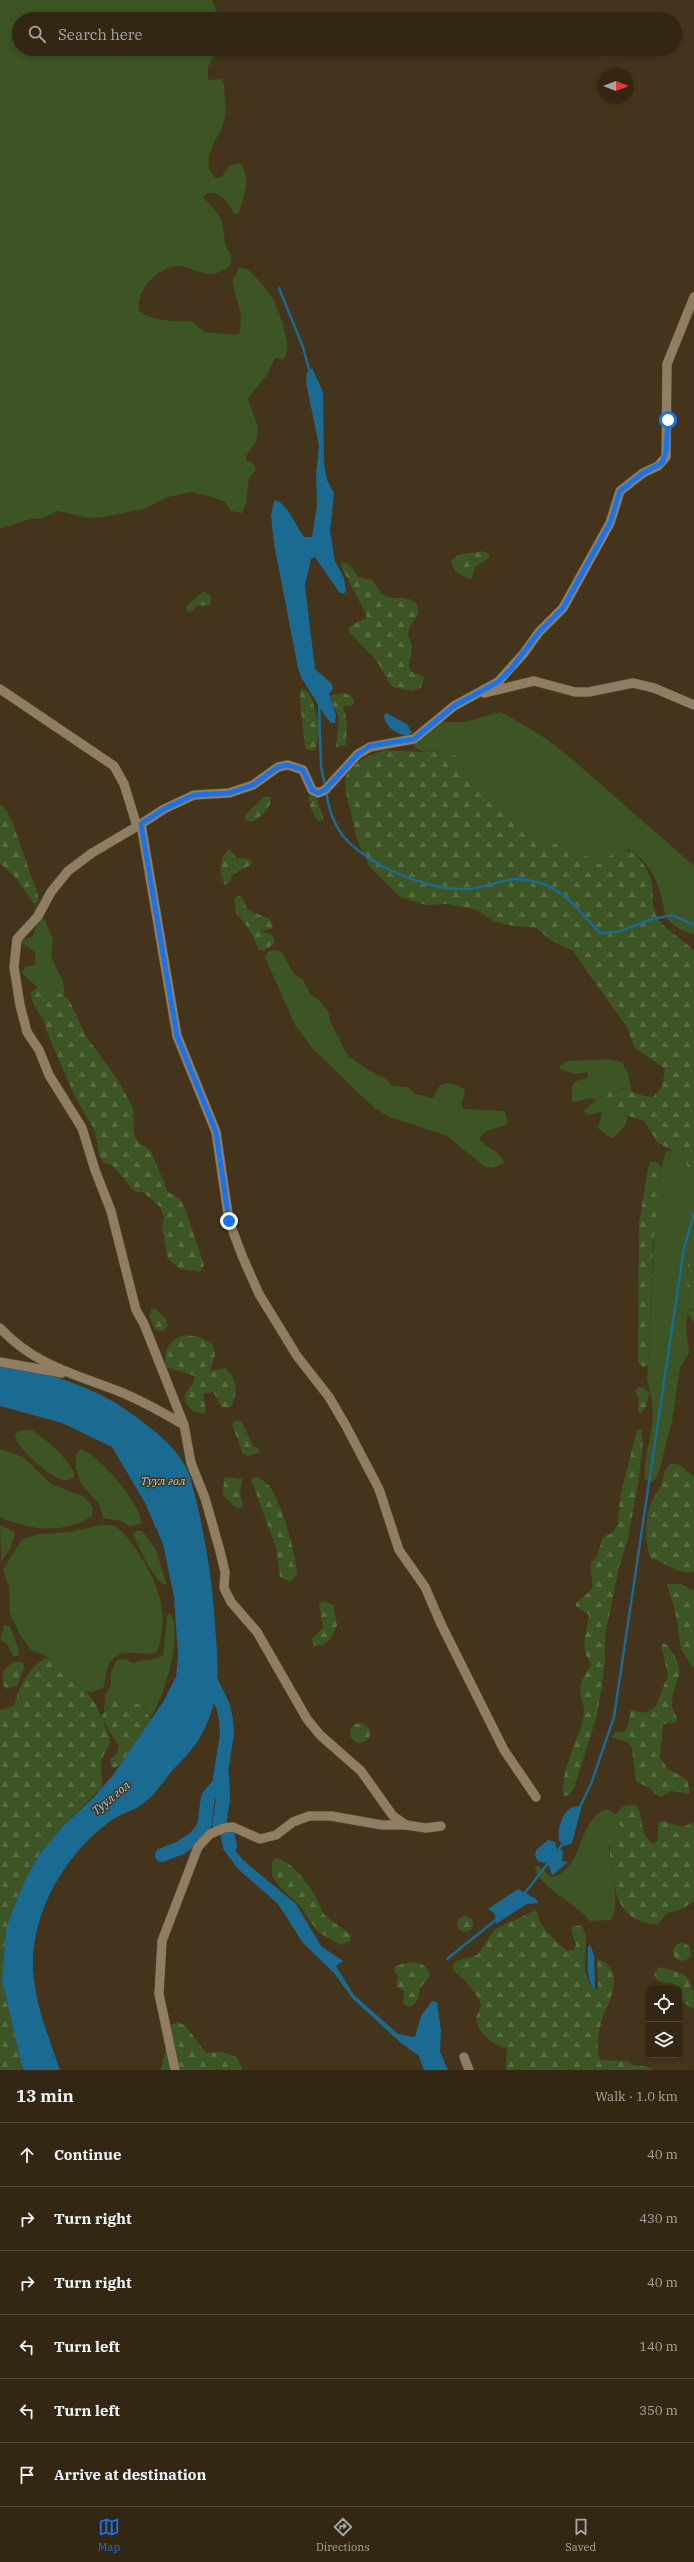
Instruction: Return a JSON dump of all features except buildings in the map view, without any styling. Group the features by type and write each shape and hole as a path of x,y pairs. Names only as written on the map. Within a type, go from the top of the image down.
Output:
{"street":[{"path":"406,1825 393,1816 361,1771 320,1735 307,1719 256,1632 231,1602 224,1588 225,1572 220,1551 205,1498 191,1463 184,1425 144,1324 136,1310 128,1271 117,1237 111,1210 95,1170 82,1128 49,1075 39,1050 27,1032 20,1005 14,968 17,939 38,916 51,892 68,871 92,852 164,809 194,795 229,793 253,785 278,767 288,765 303,770 312,790 318,793 325,790 358,754 370,746 414,739 454,706 502,678 524,653 539,632 563,608 610,523 620,491 643,473 658,466 666,457 668,442 667,364 694,297"},
{"path":"473,695 534,681 589,692 633,683 654,688 694,705"},
{"path":"0,689 114,766 124,784 136,823 141,824"},
{"path":"141,824 177,1036 216,1132 229,1221 243,1258 259,1294 297,1356 329,1397 346,1426 379,1489 399,1550 425,1586 441,1624 504,1750 536,1797"},
{"path":"0,1328 16,1345 47,1363 153,1406 184,1425"},
{"path":"0,1362 77,1376"},
{"path":"175,2070 159,1994 162,1941 198,1847 210,1834 233,1827 260,1839 276,1834 294,1822 309,1816 331,1816 382,1825 406,1825 426,1828 441,1826"},
{"path":"464,2057 469,2070"}],"green space":[{"path":"0,0 212,0 216,12 12,12 12,56 214,56 208,67 208,80 222,79 224,84 226,114 223,126 209,156 208,163 210,171 216,178 221,178 230,165 240,163 244,169 246,188 239,213 235,215 227,202 218,194 207,193 203,198 214,208 222,222 225,243 231,256 231,262 226,268 217,273 211,274 206,274 179,266 163,270 144,288 139,303 139,311 145,315 157,319 192,321 204,332 237,335 240,332 241,315 232,282 239,268 247,269 260,282 275,302 284,329 287,348 286,355 283,359 275,358 267,375 248,398 258,430 255,443 246,458 246,460 254,464 256,470 249,477 246,504 242,513 231,511 225,502 192,492 169,497 143,509 104,517 89,518 58,511 42,518 30,519 0,529"},
{"path":"482,551 489,553 489,558 475,567 472,578 468,579 455,571 451,562 454,558 461,554"},
{"path":"344,563 350,565 358,577 373,580 382,594 387,597 410,599 416,602 419,613 409,628 408,636 412,645 409,667 411,671 424,677 421,688 412,691 392,687 376,660 349,632 349,627 366,618 366,614 343,570 341,564"},
{"path":"204,591 211,596 210,605 197,606 191,612 187,611 186,606"},
{"path":"301,688 309,693 318,721 319,729 317,743 314,750 308,750 305,747 300,700"},
{"path":"343,693 351,696 355,702 351,706 343,706 347,722 346,745 336,747 339,718 329,696"},
{"path":"501,712 542,736 565,753 694,866 694,935 677,927 669,921 654,876 646,864 635,853 628,849 619,851 598,864 573,846 543,842 523,832 441,750 424,752 414,747 414,742 440,722 464,722"},
{"path":"384,750 423,752 450,750 523,832 543,842 573,846 598,864 616,852 625,850 635,855 644,865 652,882 653,905 658,919 667,929 694,951 694,1177 682,1156 657,1142 644,1121 613,1111 600,1095 602,1088 606,1084 641,1095 653,1097 662,1087 665,1069 634,1047 628,1029 573,951 550,940 537,928 513,926 493,921 477,910 447,904 426,905 400,897 369,866 357,839 346,792 345,778 350,769 364,758"},
{"path":"312,794 316,796 324,820 318,821 310,806 309,796"},
{"path":"265,796 271,797 268,808 253,822 245,820 246,814"},
{"path":"0,804 7,811 13,824 37,892 39,900 36,904 33,903 16,878 0,863"},
{"path":"229,849 237,858 250,859 252,864 232,875 230,882 225,885 221,876 221,861"},
{"path":"241,896 248,910 270,919 273,926 272,929 261,931 272,935 275,940 274,944 263,951 259,950 249,929 236,913 234,899"},
{"path":"38,905 53,939 51,956 63,982 65,997 52,987 37,987 22,973 25,967 35,965 35,952 22,943 23,940 33,936 36,927 34,909"},
{"path":"278,950 282,953 294,974 303,980 311,995 319,1000 328,1011 331,1023 347,1055 368,1070 383,1077 393,1086 408,1087 414,1094 432,1098 438,1088 445,1083 455,1084 464,1089 465,1094 461,1103 464,1109 505,1111 508,1124 485,1132 479,1138 485,1145 502,1158 504,1163 493,1168 485,1167 447,1136 390,1117 376,1109 352,1087 313,1049 295,1025 265,957 269,951"},
{"path":"37,987 52,987 69,1000 86,1036 118,1080 133,1108 134,1134 138,1142 151,1151 168,1192 180,1199 186,1211 204,1265 200,1272 180,1269 168,1259 162,1228 164,1217 161,1208 143,1192 135,1192 113,1166 104,1163 99,1155 95,1131 76,1099 46,1030 45,1024 32,999 31,993"},
{"path":"609,1059 622,1062 628,1073 632,1093 621,1087 614,1111 628,1116 620,1132 612,1139 598,1128 602,1112 589,1115 584,1111 596,1100 590,1098 575,1102 572,1100 572,1086 576,1081 587,1078 588,1072 575,1074 560,1069 560,1066 568,1061"},
{"path":"667,1151 673,1151 682,1156 694,1177 694,1244 688,1264 687,1282 690,1298 686,1326 689,1353 680,1368 672,1421 658,1475 655,1480 651,1482 645,1480 645,1464 653,1415 652,1400 647,1378 656,1220 662,1163"},
{"path":"655,1161 661,1166 653,1248 648,1365 643,1367 638,1362 639,1223 648,1169 650,1162"},
{"path":"694,1244 693,1322 688,1314 690,1298 687,1282 688,1264"},
{"path":"155,1308 167,1320 167,1327 163,1331 155,1330 150,1318 151,1309"},
{"path":"185,1335 200,1337 213,1345 215,1356 210,1371 225,1368 232,1377 236,1386 235,1396 231,1407 222,1407 213,1392 203,1394 206,1411 204,1414 193,1411 186,1404 185,1394 194,1382 195,1376 166,1367 165,1361 168,1346 175,1339"},
{"path":"638,1387 645,1388 649,1393 646,1407 641,1413 638,1412 639,1399 635,1391"},
{"path":"235,1420 242,1422 253,1446 259,1449 259,1452 248,1456 243,1454 232,1424"},
{"path":"641,1429 643,1440 639,1477 628,1539 619,1567 605,1636 605,1664 597,1716 574,1788 569,1795 564,1796 563,1782 565,1772 584,1713 580,1687 591,1665 586,1655 584,1642 589,1615 576,1606 576,1603 591,1589 591,1563 597,1556 603,1537 612,1533 618,1524 620,1497 637,1430"},
{"path":"32,1430 51,1445 65,1459 74,1472 74,1478 65,1480 59,1479 43,1469 27,1454 21,1447 15,1434 19,1431"},
{"path":"0,1449 23,1457 51,1484 85,1497 93,1508 92,1516 70,1526 58,1528 35,1528 11,1522 0,1517"},
{"path":"81,1449 98,1460 128,1494 140,1516 141,1524 129,1526 121,1521 103,1518 100,1505 81,1484 76,1468 76,1455"},
{"path":"671,1463 680,1465 694,1477 694,1571 690,1573 679,1571 651,1559 647,1546 646,1530 650,1507 660,1487 666,1470"},
{"path":"229,1477 242,1479 240,1494 243,1504 241,1508 236,1508 223,1495 224,1478"},
{"path":"258,1477 270,1487 279,1504 283,1516 291,1543 297,1575 290,1582 280,1577 276,1548 251,1479"},
{"path":"0,1525 13,1531 15,1534 11,1547 1,1562"},
{"path":"101,1525 112,1525 116,1527 123,1532 137,1550 159,1593 163,1621 160,1642 156,1653 128,1653 116,1656 111,1661 107,1669 103,1688 91,1692 85,1691 52,1659 31,1650 20,1635 10,1613 9,1587 3,1570 20,1542 26,1538 40,1534 70,1532"},
{"path":"136,1531 142,1531 155,1548 167,1585 157,1579 147,1564 133,1534"},
{"path":"667,1584 681,1584 694,1591 694,1669 681,1649 675,1611"},
{"path":"323,1601 333,1605 337,1625 331,1639 323,1645 314,1646 312,1638 323,1628 319,1604"},
{"path":"170,1614 174,1623 174,1649 167,1679 153,1714 150,1716 141,1705 109,1707 104,1712 105,1696 111,1685 111,1672 117,1660 125,1659 133,1663 163,1655 167,1615"},
{"path":"4,1625 10,1626 19,1650 18,1656 13,1656 7,1644 0,1640"},
{"path":"664,1643 670,1648 678,1663 679,1675 672,1698 672,1708 677,1720 675,1723 663,1724 660,1757 667,1768 687,1780 690,1792 688,1794 671,1791 661,1797 654,1793 650,1788 636,1782 632,1748 627,1742 612,1737 616,1732 626,1731 631,1710 646,1713 656,1706 668,1675 661,1645"},
{"path":"45,1658 52,1659 88,1694 96,1705 110,1738 109,1745 101,1760 102,1787 63,1826 39,1855 26,1878 6,1929 2,1980 24,2070 0,2070 0,1710 14,1706 25,1679 34,1667"},
{"path":"15,1662 23,1662 24,1668 17,1686 7,1689 4,1687 3,1674 7,1667"},
{"path":"121,1699 141,1705 151,1719 120,1765 114,1768 111,1766 111,1758 116,1755 119,1746 102,1719 102,1715 116,1700"},
{"path":"360,1723 367,1726 370,1733 367,1740 360,1743 353,1740 350,1733 353,1726"},
{"path":"635,1804 640,1814 645,1836 654,1844 658,1840 658,1823 663,1821 683,1827 694,1822 694,1901 682,1909 667,1913 658,1924 640,1921 626,1911 621,1905 614,1884 610,1846 613,1840 626,1835 617,1821 616,1814 624,1806"},
{"path":"607,1809 616,1814 617,1821 626,1835 609,1847 615,1895 614,1913 611,1920 589,1921 576,1908 542,1881 537,1874 535,1867 538,1866 552,1877 562,1873 570,1865 591,1822 598,1814"},
{"path":"277,1858 283,1860 294,1868 308,1884 323,1913 351,1936 350,1941 341,1945 318,1932 298,1904 279,1886 272,1876 272,1862"},
{"path":"537,1911 540,1922 547,1932 567,1951 574,1950 576,1945 571,1931 572,1927 581,1925 585,1933 586,1941 586,1976 597,1990 597,1959 607,1964 612,1971 614,1979 613,1988 601,2023 598,2037 598,2052 600,2060 627,2061 633,2065 648,2067 654,2070 506,2070 507,2049 491,2042 479,2029 476,2018 481,2007 480,2001 467,1982 453,1970 453,1965 456,1961 477,1955 495,1929"},
{"path":"465,1916 471,1918 473,1924 471,1930 465,1932 459,1930 457,1924 459,1918"},
{"path":"682,1943 688,1946 691,1952 688,1958 682,1961 676,1958 673,1952 676,1946"},
{"path":"410,1962 423,1965 429,1972 430,1976 420,1988 418,1999 411,2007 403,2004 404,1991 396,1986 398,1977 394,1971 395,1966"},
{"path":"659,1967 684,1975 691,1984 693,1990 694,2009 684,2003 682,1999 682,1986 676,1986 675,1984 658,1981 654,1974"},
{"path":"177,2022 185,2025 206,2053 222,2052 237,2057 243,2070 161,2070 171,2025"}],"water":[{"path":"312,368 323,392 324,464 327,480 334,493 330,531 335,561 344,578 346,592 343,594 339,592 315,557 311,559 305,586 315,669 331,683 333,688 329,694 336,715 335,723 331,723 326,717 302,679 298,668 274,544 271,516 274,501 276,500 289,512 304,537 312,537 317,505 316,474 319,446 306,382 307,372"},
{"path":"386,713 407,724 412,733 407,736 399,734 392,729 386,723 384,715"},
{"name":"Туул гол","path":"0,1364 41,1373 96,1392 130,1413 170,1445 187,1469 190,1476 207,1552 214,1611 217,1659 216,1688 214,1703 202,1734 192,1749 148,1800 140,1806 109,1822 78,1851 53,1887 44,1907 34,1948 34,1983 47,2033 60,2070 24,2070 22,2066 2,1980 6,1929 26,1878 39,1855 63,1826 93,1798 113,1775 163,1702 176,1677 178,1655 174,1597 163,1544 145,1503 112,1447 62,1423 0,1406"},
{"path":"578,1806 581,1809 572,1843 565,1846 559,1841 560,1825 564,1814 573,1807"},
{"path":"548,1840 555,1842 557,1850 563,1850 562,1861 568,1862 552,1875 548,1864 538,1861 535,1856 536,1850"},
{"path":"227,1846 234,1849 243,1860 296,1904 321,1946 343,1961 336,1966 354,1995 398,2034 415,2037 421,2016 432,2001 437,2002 441,2030 440,2052 448,2070 424,2070 419,2056 401,2043 353,1999 334,1973 303,1943 278,1904 238,1869 223,1849"},
{"path":"518,1889 536,1899 538,1903 527,1904 496,1924 495,1914 488,1909"},
{"path":"590,1944 594,1955 595,1989 588,1975 588,1947"}],"waterway":[{"path":"279,288 303,347 310,373"},
{"path":"319,704 321,766 325,786"},
{"path":"326,791 328,803 336,826 343,836 354,847 368,857 383,866 416,881 450,888 466,889 518,879 540,883 566,897 600,933 618,932 649,920 672,915 694,925"},
{"path":"579,1809 591,1784 614,1717 684,1248 694,1213"},
{"path":"162,1855 180,1848 195,1838 204,1827 208,1797 219,1784 227,1734 226,1720 223,1706 209,1677"},
{"path":"222,1775 223,1799 219,1824 227,1832 230,1846"},
{"path":"557,1852 563,1843"},
{"path":"524,1894 549,1862"},
{"path":"447,1959 497,1919"}],"route":[{"path":"229,1221 216,1132 198,1086 188,1068 177,1036 158,934 143,845 141,824 164,809 194,795 229,793 253,785 278,767 288,765 298,767 303,770 308,784 312,790 318,793 325,790 350,761 370,746 414,739 422,734 454,706 498,682 511,669 539,632 555,618 563,608 577,578 588,562 610,523 620,491 646,471 658,466 666,457 668,420"}]}
